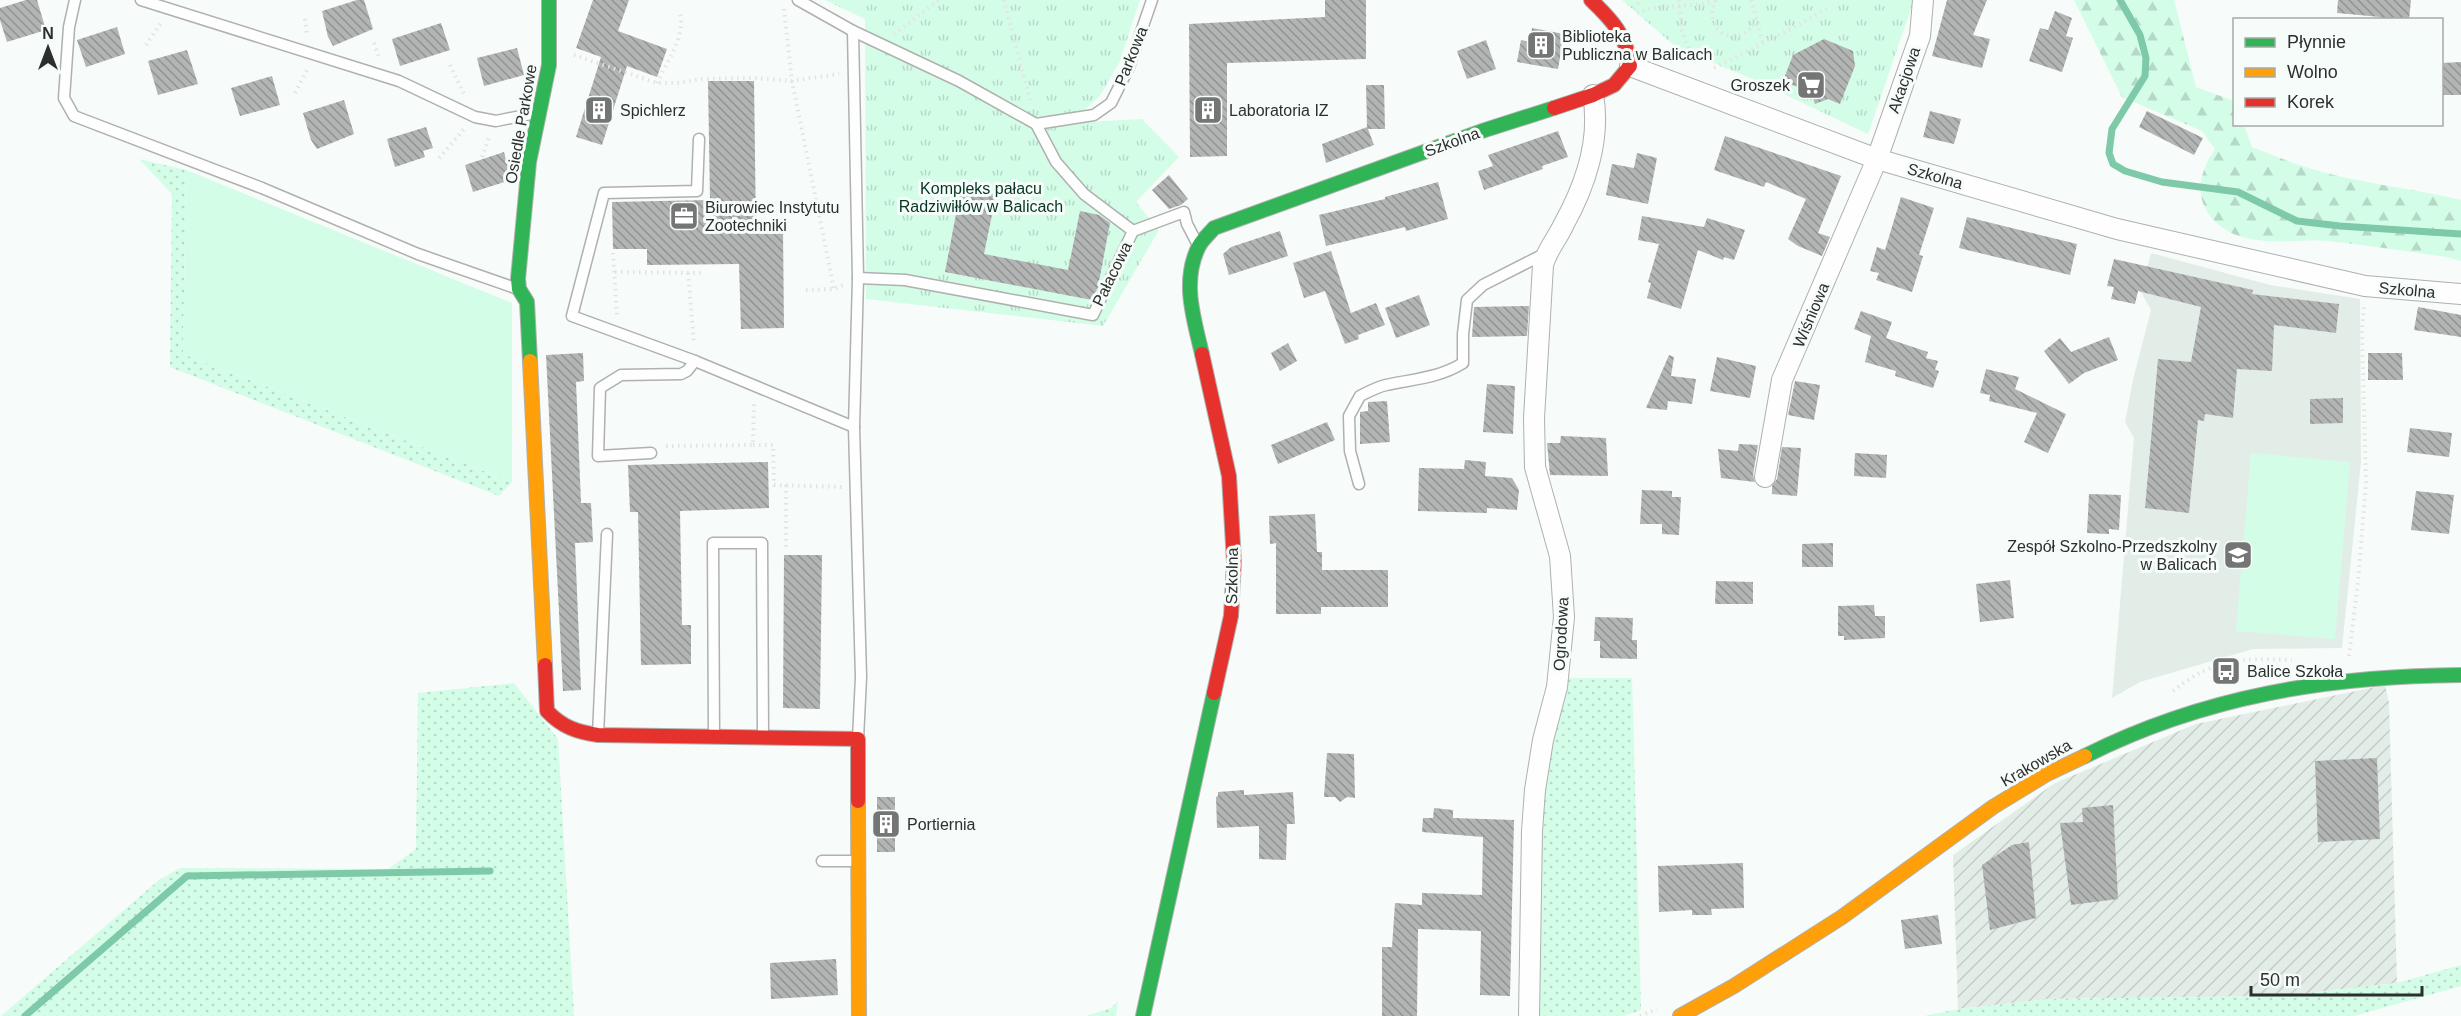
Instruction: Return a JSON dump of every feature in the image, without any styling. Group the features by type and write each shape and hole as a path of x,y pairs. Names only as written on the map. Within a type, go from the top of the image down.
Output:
{"street":[{"name":"Osiedle Parkowe","path":"549,0 549,65 529,162 518,279 519,289 527,302 547,711 559,725 580,733 597,735 858,739"},
{"path":"1590,0 1618,26 1629,46 1630,66"},
{"name":"Akacjowa","path":"1877,159 1920,36 1923,0"},
{"name":"Szkolna","path":"1143,1016 1231,616 1234,562 1229,476 1190,303 1190,271 1198,245 1214,228 1485,130 1593,95 1614,86 1630,66 1877,159 2117,229 2365,286 2461,294"},
{"name":"Ogrodowa","path":"1529,1016 1532,831 1535,790 1543,740 1557,687 1564,616 1560,556 1535,467 1534,418 1543,266 1546,253 1563,226 1584,182 1592,148 1595,120 1593,95"},
{"name":"Wiśniowa","path":"1765,477 1782,380 1877,159"},
{"name":"Krakowska","path":"1680,1016 1711,1000 1849,912 1992,808 2065,764 2143,728 2197,709 2263,692 2347,678 2461,675"},
{"path":"858,739 859,1016"}],"lane":[{"path":"75,0 69,27 64,98 74,116 262,188 418,254 519,289"},
{"path":"141,0 399,81 475,117 496,121 540,112"},
{"path":"798,0 853,31 959,81 1036,124"},
{"name":"Parkowa","path":"1036,124 1094,115 1111,104 1129,67 1152,0"},
{"path":"853,31 858,278 854,428 861,676 858,739"},
{"name":"Pałacowa","path":"858,278 905,280 1093,315 1133,231 1083,194 1056,162 1036,124"},
{"path":"699,139 697,190 604,193 572,316 695,361 854,428"},
{"path":"1133,231 1184,212 1187,224 1198,245"},
{"path":"1359,484 1350,451 1349,416 1360,396 1383,385 1419,380 1449,372 1463,363 1463,334 1467,300 1483,285 1546,253"},
{"path":"651,453 598,456 600,388 621,375 681,374 695,361"},
{"path":"597,735 607,534"},
{"path":"714,736 713,543 762,543 764,737"},
{"path":"822,861 858,861"}],"path":[{"path":"881,44 939,0"},
{"path":"1004,0 1036,124"},
{"path":"1678,0 1682,32 1693,59"},
{"path":"1628,16 1646,9 1678,8 1716,0"},
{"path":"1716,0 1711,13 1712,21 1721,32 1727,35 1742,35 1753,26 1756,19"},
{"path":"1753,1 1763,44"},
{"path":"1714,68 1828,8"},
{"path":"784,9 792,81 834,289"},
{"path":"146,45 170,10"},
{"path":"657,83 678,37 682,22 680,14"},
{"path":"550,46 657,83 755,78 792,81 827,75"},
{"path":"295,93 316,54"},
{"path":"439,158 475,117"},
{"path":"613,253 618,332"},
{"path":"615,272 705,273"},
{"path":"688,273 695,361"},
{"path":"806,290 834,289 858,278"},
{"path":"2347,678 2366,482 2362,329 2365,286"},
{"path":"753,445 755,385"},
{"path":"663,446 773,445 774,485 850,488 857,486"},
{"path":"786,485 786,547"}],"shaded area":[{"name":"Zespół Szkolno-Przedszkolny w Balicach","path":"2151,253 2270,285 2360,299 2361,462 2342,648 2253,649 2140,682 2112,698 2134,438 2125,422 2151,310 2141,292"},
{"path":"2385,685 2389,703 2397,983 2281,996 2049,999 1958,1009 1953,855 2055,783 2196,724"}],"green space":[{"name":"Kompleks pałacu Radziwiłłów w Balicach","path":"825,0 1140,0 1120,61 1100,96 1069,123 1142,119 1179,157 1136,202 1159,230 1103,326 866,299 865,19"},
{"path":"1622,0 1914,0 1868,134 1748,77 1677,48"},
{"path":"2074,0 2174,0 2196,87 2233,101 2233,126 2244,126 2252,147 2301,166 2327,173 2461,200 2461,261 2358,244 2250,239 2226,230 2208,213 2203,203 2202,179 2206,165 2215,149 2202,131 2122,97"},
{"path":"139,159 186,170 183,354 512,482 499,496 170,367 172,194"},
{"path":"186,170 512,303 512,482 183,354"},
{"path":"2251,453 2350,462 2335,639 2236,631"},
{"path":"1569,678 1632,678 1641,1010 1624,1016 1533,1016 1540,803 1551,738"},
{"path":"514,683 558,739 574,1016 1,1016 159,880 180,868 388,869 416,849 418,693"},
{"path":"2461,965 2461,986 2354,1016 1924,1016 1958,1009 2049,999 2281,996 2397,983"},
{"path":"1118,1001 1116,1016 1086,1016 1111,1008"}],"building":[{"path":"26,0 37,0 46,30 7,42 0,20 0,8"},
{"path":"364,0 373,29 333,46 328,37 322,11"},
{"path":"593,0 629,0 618,31 667,49 657,77 627,66 602,145 576,137 601,57 576,48"},
{"name":"Laboratoria IZ","path":"1325,0 1366,0 1366,59 1227,63 1227,156 1190,157 1189,24 1325,17"},
{"path":"1947,0 1987,0 1973,35 1990,39 1982,68 1932,56"},
{"path":"2338,0 2411,0 2409,18 2380,18 2337,13"},
{"path":"2055,11 2072,18 2066,36 2073,38 2062,72 2029,61 2040,28 2048,30"},
{"path":"441,23 450,50 400,66 392,39"},
{"path":"117,27 125,54 86,67 77,40"},
{"name":"Biblioteka Publiczna w Balicach","path":"1532,28 1564,34 1558,69 1517,62 1521,40 1530,42"},
{"path":"1824,39 1853,51 1855,66 1840,104 1828,99 1815,104 1811,92 1783,81 1793,55"},
{"path":"1486,40 1496,69 1467,79 1457,51"},
{"path":"517,48 524,75 484,86 477,58"},
{"path":"187,50 198,84 158,95 148,61"},
{"path":"2461,62 2461,95 2443,95 2443,63"},
{"path":"272,76 280,105 240,116 231,88"},
{"name":"Biurowiec Instytutu Zootechniki","path":"708,81 754,81 756,230 783,230 784,328 741,329 739,264 647,265 647,249 613,249 612,202 710,200"},
{"path":"1366,85 1384,85 1385,129 1368,129 1374,145 1326,163 1322,144 1367,127"},
{"path":"344,100 354,134 317,149 311,140 303,113"},
{"path":"1930,111 1961,119 1954,144 1923,137"},
{"path":"2147,111 2203,138 2194,155 2139,127"},
{"path":"426,127 433,148 423,151 425,157 395,167 387,139"},
{"path":"1558,131 1568,157 1542,166 1543,169 1484,190 1478,171 1493,166 1488,155"},
{"path":"1725,136 1841,176 1818,233 1830,237 1822,256 1788,239 1806,199 1766,182 1764,187 1714,170"},
{"path":"504,152 511,180 473,192 465,165"},
{"path":"1637,153 1657,158 1648,204 1606,195 1612,164 1634,168"},
{"path":"1169,175 1188,199 1181,205 1169,209 1152,190"},
{"path":"1438,182 1448,219 1406,231 1405,227 1326,246 1319,215 1385,199 1385,197"},
{"path":"961,188 996,195 984,254 1068,270 1080,211 1099,215 1110,223 1098,287 1092,300 945,272"},
{"path":"1901,197 1934,208 1919,255 1923,256 1912,292 1876,280 1879,273 1870,271 1877,247 1885,250"},
{"path":"1642,216 1704,227 1707,218 1745,230 1734,260 1724,257 1723,260 1698,250 1681,309 1647,298 1651,283 1648,282 1659,244 1638,240"},
{"path":"1967,217 2077,244 2070,275 1959,248"},
{"path":"1280,231 1288,256 1229,275 1223,254 1231,247"},
{"path":"1331,251 1351,313 1376,303 1385,325 1358,335 1359,339 1345,344 1325,291 1304,298 1293,263"},
{"path":"2114,259 2253,290 2252,294 2339,304 2336,333 2274,325 2272,371 2237,369 2233,418 2205,414 2204,421 2198,420 2189,513 2145,508 2158,359 2191,362 2201,307 2138,291 2135,304 2111,299 2114,287 2107,286"},
{"path":"1419,295 1430,325 1396,338 1385,308"},
{"path":"1529,306 1527,336 1472,337 1474,307"},
{"path":"2418,307 2461,315 2461,337 2414,330"},
{"path":"1861,311 1892,322 1886,338 1928,352 1926,358 1938,361 1935,370 1939,371 1933,388 1895,376 1896,371 1865,362 1871,336 1854,329"},
{"path":"2109,337 2118,360 2084,373 2069,384 2044,351 2060,338 2071,352"},
{"path":"1288,343 1297,361 1280,371 1271,353"},
{"path":"583,353 584,381 576,382 581,503 591,503 593,542 575,543 581,690 563,691 546,355"},
{"path":"2368,353 2402,353 2403,380 2368,380"},
{"path":"1669,355 1674,357 1671,376 1696,379 1692,404 1668,401 1667,410 1646,408"},
{"path":"1717,357 1756,366 1750,398 1710,391"},
{"path":"1986,369 2019,377 2015,389 2066,414 2048,453 2024,442 2037,413 1989,401 1990,395 1980,393"},
{"path":"1795,381 1820,385 1814,420 1788,415"},
{"path":"1487,384 1515,386 1513,434 1483,432"},
{"path":"2343,398 2343,423 2310,424 2310,399"},
{"path":"1387,401 1390,442 1360,444 1360,412 1368,411 1368,402"},
{"path":"1327,422 1335,440 1278,464 1271,445"},
{"path":"2410,428 2452,433 2449,457 2407,452"},
{"path":"1561,436 1606,438 1608,476 1550,475 1547,443 1560,443"},
{"path":"1739,444 1758,445 1753,475 1755,482 1721,478 1718,449 1738,451"},
{"path":"1782,447 1801,448 1797,496 1772,494"},
{"path":"1855,453 1887,455 1886,478 1854,476"},
{"path":"1465,460 1486,462 1485,476 1512,478 1519,490 1517,510 1487,508 1487,513 1418,511 1419,468 1464,469"},
{"path":"768,462 769,508 680,511 682,625 691,625 691,664 641,665 638,512 630,512 628,465"},
{"path":"1642,490 1672,491 1672,497 1681,497 1679,535 1662,534 1662,524 1640,524"},
{"path":"2416,491 2454,495 2449,534 2411,530"},
{"path":"2089,494 2121,495 2119,530 2109,529 2109,534 2087,533"},
{"path":"1315,514 1317,552 1322,552 1322,570 1388,570 1388,607 1321,607 1321,614 1276,614 1276,543 1270,544 1269,516"},
{"path":"1833,543 1833,567 1802,567 1802,544"},
{"path":"784,555 822,555 820,709 783,708"},
{"path":"2010,580 2014,618 1980,622 1976,584"},
{"path":"1716,581 1753,582 1753,604 1715,604"},
{"path":"1874,605 1875,616 1885,616 1885,638 1844,640 1844,636 1838,636 1838,606"},
{"path":"1595,617 1633,618 1632,640 1637,640 1637,659 1600,658 1600,641 1594,641"},
{"path":"1327,753 1354,754 1355,798 1347,797 1340,802 1335,797 1324,797"},
{"path":"2377,758 2380,839 2318,842 2315,761"},
{"path":"1244,790 1244,795 1293,792 1295,824 1287,824 1286,860 1259,859 1259,826 1217,828 1216,797 1218,792"},
{"name":"Portiernia","path":"877,797 895,797 895,852 877,852"},
{"path":"2113,805 2118,899 2071,905 2060,823 2083,822 2082,808"},
{"path":"1434,808 1453,810 1453,818 1514,820 1510,996 1480,995 1481,931 1418,929 1417,1016 1382,1016 1382,947 1392,947 1395,903 1422,905 1422,893 1482,895 1483,837 1422,832 1423,818 1433,818"},
{"path":"2029,842 2036,918 1990,930 1982,865 2012,845"},
{"path":"1743,863 1744,908 1711,909 1712,915 1692,915 1692,910 1659,912 1658,866"},
{"path":"1938,915 1942,944 1905,949 1901,920"},
{"path":"836,959 838,995 771,999 770,963"}],"waterway":[{"path":"2120,0 2140,35 2146,58 2145,76 2112,129 2109,153 2113,164 2125,171 2162,182 2238,192 2297,221 2461,234"},
{"path":"25,1016 187,876 490,871"}],"traffic: fast":[{"path":"530,361 527,302 519,289 518,279 529,162 549,65 549,0"},
{"path":"1202,354 1191,300 1191,273 1199,246 1214,228 1485,130 1554,108"},
{"path":"2085,756 2130,735 2175,718 2268,693 2363,680 2461,675"},
{"path":"1143,1016 1214,693"}],"traffic: slow":[{"path":"530,361 545,665"},
{"path":"1680,1016 1734,986 1842,917 1993,807 2047,774 2085,756"},
{"path":"858,801 859,1016"}],"traffic: jam":[{"path":"1554,108 1593,95 1614,85 1630,66 1622,37 1606,15 1591,0"},
{"path":"1202,354 1229,476 1234,562 1231,616 1214,693"},
{"path":"545,665 547,711 564,725 583,732 598,735 858,739 858,801"}],"place":[{"name":"Biblioteka Publiczna w Balicach","path":"1541,45"},
{"name":"Groszek","path":"1811,85"},
{"name":"Spichlerz","path":"599,110"},
{"name":"Laboratoria IZ","path":"1208,110"},
{"name":"Biurowiec Instytutu Zootechniki","path":"684,216"},
{"name":"Zespół Szkolno-Przedszkolny w Balicach","path":"2238,555"},
{"name":"Balice Szkoła","path":"2226,671"},
{"name":"Portiernia","path":"886,824"}]}
